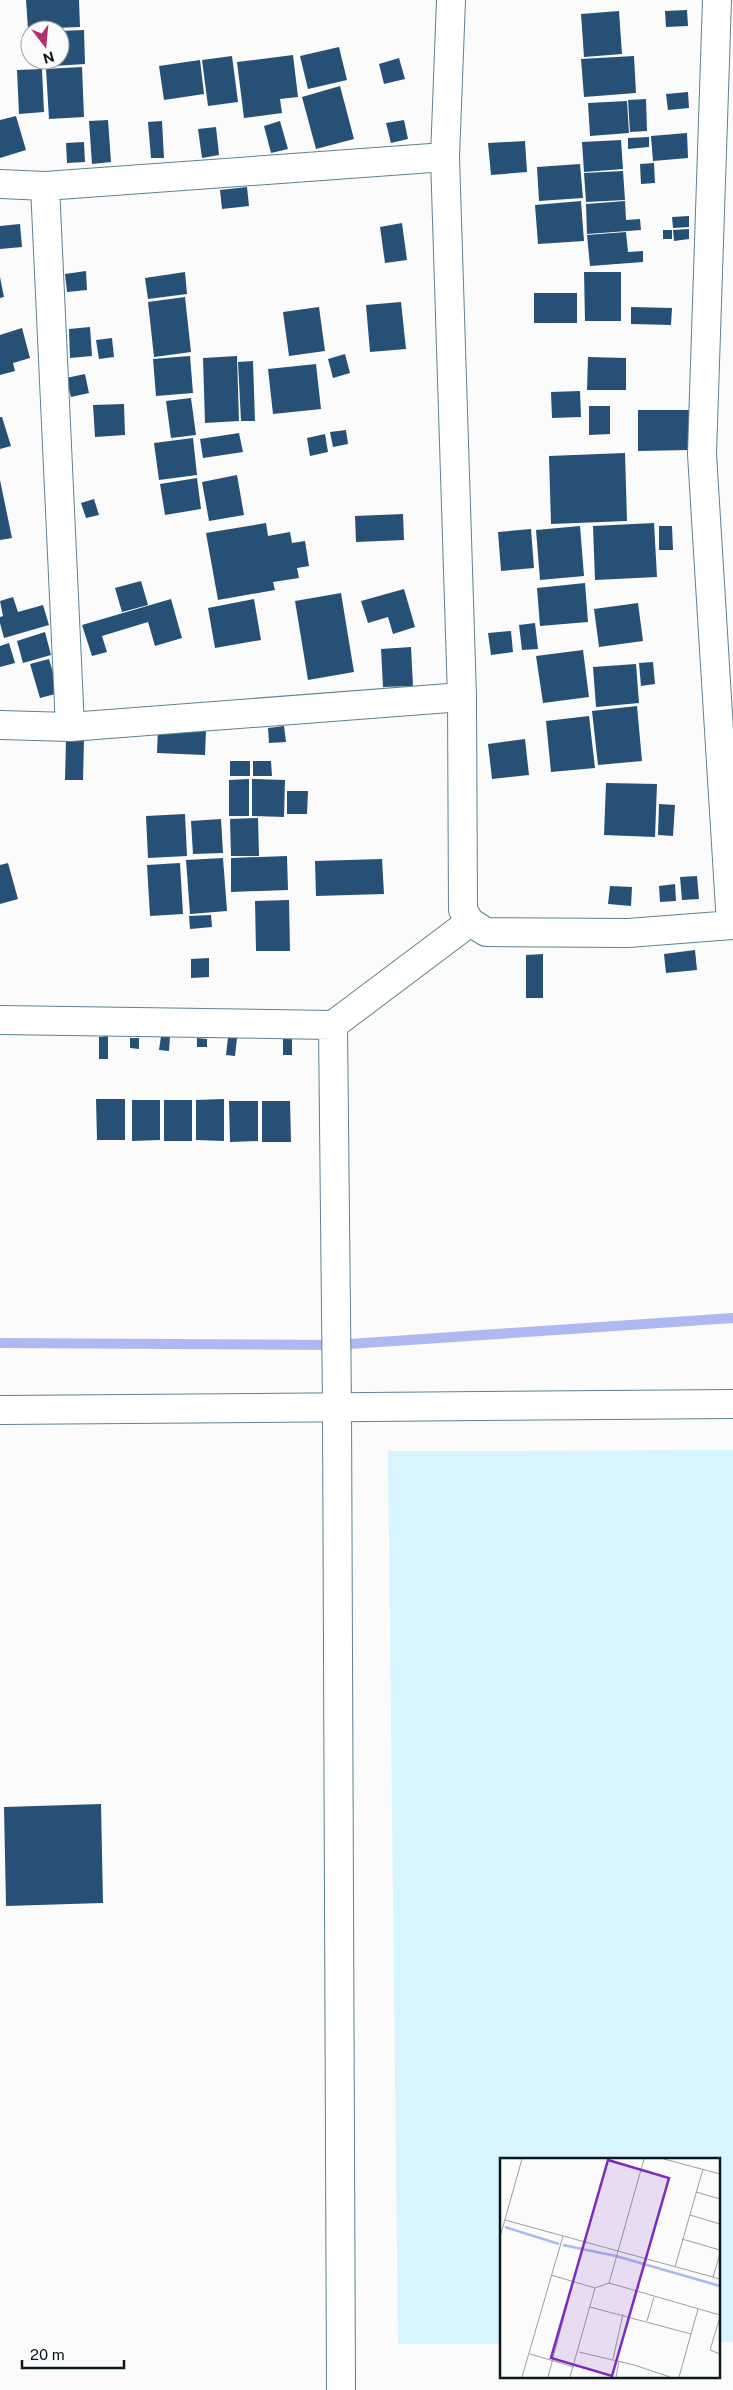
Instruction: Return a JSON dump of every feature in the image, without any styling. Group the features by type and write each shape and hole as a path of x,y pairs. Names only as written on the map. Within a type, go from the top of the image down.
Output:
{"street":[{"path":"451,0 445,156 462,697 463,910 470,922 486,932 581,933 628,933 732,925 702,454 717,0"},
{"path":"0,184 45,186 445,156"},
{"path":"45,186 70,727"},
{"path":"0,725 70,727 462,697"},
{"path":"0,1020 333,1025 470,922"},
{"path":"333,1025 337,1407 341,2390"},
{"path":"0,1410 733,1404"}],"shaded area":[{"path":"733,1450 733,2342 720,2342 720,2158 500,2158 500,2344 398,2344 388,1451"}],"building":[{"path":"26,0 79,0 80,27 70,27 70,20 27,20"},
{"path":"687,10 688,26 666,27 665,11"},
{"path":"619,11 622,54 584,57 581,14"},
{"path":"84,30 85,64 70,65 70,31"},
{"path":"339,47 347,80 308,89 300,56"},
{"path":"293,55 298,97 280,99 282,113 244,118 237,62"},
{"path":"232,56 238,102 208,106 202,60"},
{"path":"634,56 636,93 584,97 581,59"},
{"path":"399,58 405,79 384,84 379,64"},
{"path":"200,60 204,94 164,100 159,66"},
{"path":"82,67 84,117 49,119 46,70 70,70 70,68"},
{"path":"17,70 42,70 44,112 19,114"},
{"path":"340,86 354,139 316,149 302,97"},
{"path":"688,92 689,108 668,110 666,94"},
{"path":"646,99 647,131 630,132 628,100"},
{"path":"627,101 629,133 590,136 588,103"},
{"path":"16,116 26,150 0,158 0,120"},
{"path":"108,120 111,162 92,164 89,121"},
{"path":"404,120 408,139 391,143 386,123"},
{"path":"162,121 164,158 151,158 148,122"},
{"path":"280,121 288,149 271,153 264,126"},
{"path":"216,127 219,155 202,158 198,129"},
{"path":"687,133 688,158 653,161 651,136"},
{"path":"649,137 649,147 628,149 628,138"},
{"path":"621,140 623,169 584,172 582,142"},
{"path":"525,141 527,172 491,175 488,143"},
{"path":"84,142 85,162 67,163 66,143"},
{"path":"654,163 655,183 641,184 640,164"},
{"path":"580,164 583,198 539,201 537,167"},
{"path":"623,171 625,200 586,202 584,173"},
{"path":"247,187 249,206 222,209 220,190"},
{"path":"581,201 584,241 538,244 535,205"},
{"path":"625,201 626,220 640,219 641,230 587,234 586,204"},
{"path":"689,216 689,227 673,228 672,217"},
{"path":"402,223 407,260 385,263 380,227"},
{"path":"20,224 22,247 0,249 0,226"},
{"path":"689,229 689,239 674,241 673,230"},
{"path":"663,230 672,230 672,239 663,239"},
{"path":"626,232 628,252 643,251 643,262 590,266 587,235"},
{"path":"86,271 87,290 67,292 65,274"},
{"path":"185,272 187,294 148,299 145,278"},
{"path":"584,272 621,272 621,321 585,321"},
{"path":"0,277 4,297 0,298"},
{"path":"534,293 577,293 577,323 534,323"},
{"path":"185,297 191,352 154,357 148,302"},
{"path":"401,302 406,349 370,352 366,305"},
{"path":"319,307 325,351 289,356 283,312"},
{"path":"631,307 672,308 671,325 631,324"},
{"path":"90,327 92,356 70,358 69,329"},
{"path":"22,328 30,358 13,363 15,371 0,375 0,335"},
{"path":"112,338 114,357 99,359 96,340"},
{"path":"345,354 350,373 333,378 328,359"},
{"path":"190,356 193,393 156,396 153,359"},
{"path":"237,356 239,421 205,423 203,358"},
{"path":"588,357 626,358 626,390 587,390"},
{"path":"253,361 255,421 241,421 238,362"},
{"path":"316,364 321,409 273,414 268,369"},
{"path":"85,374 89,393 71,397 66,378"},
{"path":"580,391 581,417 552,418 551,392"},
{"path":"191,398 196,435 171,438 166,401"},
{"path":"124,404 125,435 95,437 93,405"},
{"path":"589,406 610,406 610,434 589,435"},
{"path":"638,410 690,410 690,450 638,451"},
{"path":"0,417 2,417 11,446 0,449"},
{"path":"346,430 348,444 333,447 330,432"},
{"path":"239,433 243,452 203,458 200,439"},
{"path":"325,434 328,452 310,456 307,438"},
{"path":"193,438 197,475 159,480 154,443"},
{"path":"625,453 627,521 551,524 549,456"},
{"path":"237,475 244,515 209,521 202,482"},
{"path":"197,478 201,509 165,515 160,484"},
{"path":"0,480 12,538 0,540"},
{"path":"94,499 99,515 86,518 81,503"},
{"path":"403,514 404,540 356,542 355,516"},
{"path":"266,523 268,536 290,532 292,543 305,541 309,566 297,568 299,578 273,582 275,590 218,600 206,533"},
{"path":"654,523 657,577 595,580 593,526"},
{"path":"580,526 584,576 540,580 536,530"},
{"path":"659,526 672,526 673,550 659,550"},
{"path":"531,529 534,568 501,571 498,532"},
{"path":"141,581 148,605 122,612 115,588"},
{"path":"585,583 588,622 540,626 537,588"},
{"path":"404,589 415,627 393,634 388,617 368,623 361,601"},
{"path":"341,593 354,672 308,680 295,601"},
{"path":"13,597 18,612 43,605 49,625 4,638 0,623 0,617 3,616 0,601"},
{"path":"171,599 182,638 155,646 148,622 102,636 107,652 92,656 82,625"},
{"path":"254,599 261,640 215,648 208,608"},
{"path":"638,603 643,641 599,647 594,609"},
{"path":"535,623 538,649 522,650 519,625"},
{"path":"511,631 513,652 491,655 488,633"},
{"path":"45,632 51,655 23,663 17,641"},
{"path":"9,643 15,663 0,667 0,646"},
{"path":"411,647 413,686 383,687 381,649"},
{"path":"583,650 589,697 543,703 536,656"},
{"path":"49,659 59,693 40,698 30,664"},
{"path":"653,662 655,684 641,686 639,663"},
{"path":"636,664 639,703 596,707 593,667"},
{"path":"637,706 642,761 598,765 592,711"},
{"path":"589,716 595,768 551,772 546,721"},
{"path":"284,726 286,742 269,743 268,728"},
{"path":"158,728 206,730 205,755 157,753"},
{"path":"525,739 529,775 492,779 488,744"},
{"path":"66,740 84,740 83,780 65,780"},
{"path":"230,761 250,761 250,776 230,776"},
{"path":"253,761 271,761 272,776 253,776"},
{"path":"249,779 249,816 229,816 229,780"},
{"path":"252,779 285,780 284,817 252,816"},
{"path":"606,783 657,784 655,837 604,835"},
{"path":"287,791 308,791 307,814 287,814"},
{"path":"659,804 675,805 673,836 658,835"},
{"path":"185,814 187,856 148,858 146,816"},
{"path":"258,818 259,856 231,856 230,819"},
{"path":"221,819 223,853 193,854 191,821"},
{"path":"287,856 288,890 231,892 231,858"},
{"path":"223,858 227,911 190,914 186,860"},
{"path":"382,859 384,894 316,896 315,861"},
{"path":"8,863 18,899 0,904 0,865"},
{"path":"180,863 183,914 150,916 147,865"},
{"path":"697,876 699,899 682,900 680,877"},
{"path":"675,884 676,901 660,902 659,886"},
{"path":"610,886 632,887 631,906 608,904"},
{"path":"289,900 290,951 256,951 255,901"},
{"path":"211,915 212,927 190,929 189,916"},
{"path":"695,950 697,970 666,973 664,954"},
{"path":"543,954 543,998 526,998 526,955"},
{"path":"209,958 209,977 191,978 191,959"},
{"path":"108,1036 108,1059 99,1059 99,1037"},
{"path":"161,1036 170,1037 169,1051 159,1050"},
{"path":"228,1037 237,1038 235,1056 226,1055"},
{"path":"130,1038 139,1038 139,1049 130,1048"},
{"path":"197,1038 207,1039 207,1047 197,1047"},
{"path":"283,1038 292,1038 292,1055 283,1055"},
{"path":"96,1099 125,1099 125,1140 97,1140"},
{"path":"224,1099 224,1141 196,1140 196,1100"},
{"path":"132,1100 160,1100 160,1140 132,1141"},
{"path":"164,1100 192,1100 192,1141 164,1141"},
{"path":"229,1101 258,1101 258,1141 230,1142"},
{"path":"262,1101 290,1101 291,1142 262,1142"},
{"path":"101,1804 103,1903 6,1906 4,1807"}],"waterway":[{"path":"0,1343 335,1345 733,1318"}]}
